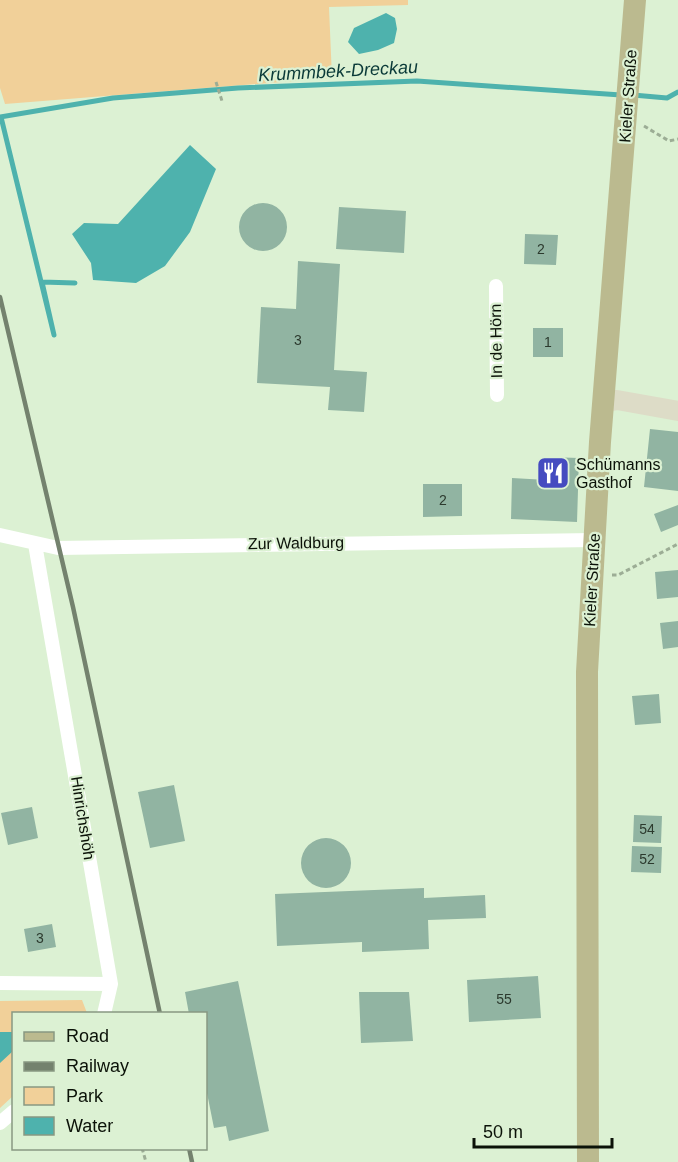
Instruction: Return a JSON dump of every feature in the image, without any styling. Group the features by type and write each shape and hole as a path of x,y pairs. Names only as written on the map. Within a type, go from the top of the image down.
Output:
{"main road":[{"name":"Kieler Straße","path":"588,1162 587,672 594,540 635,0"}],"street":[{"name":"In de Hörn","path":"495,286 497,395"},
{"path":"604,402 617,400 678,411"},
{"name":"Zur Waldburg","path":"0,535 58,548 594,540"},
{"name":"Hinrichshöh","path":"35,544 111,984"},
{"path":"0,983 111,984 104,1012"},
{"path":"0,1123 12,1113"}],"path":[{"path":"216,82 222,101"},
{"path":"626,117 669,141 678,139"},
{"path":"592,574 618,575 678,544"}],"green space":[{"path":"0,0 408,0 408,5 329,7 332,78 5,104 0,88"},
{"path":"82,1000 87,1012 12,1012 12,1097 0,1108 0,1001"}],"water":[{"path":"386,13 395,18 397,29 394,43 378,50 359,54 348,42 354,28"},
{"path":"190,145 216,169 190,232 165,266 136,283 93,280 91,263 72,234 84,223 118,224"},
{"path":"0,1032 12,1032 12,1052 0,1063"}],"building":[{"path":"258,203 268,203 280,210 287,222 287,232 280,244 268,251 258,251 243,240 239,232 239,222 250,207"},
{"path":"339,207 406,211 404,253 336,249"},
{"path":"525,234 558,235 556,265 524,264"},
{"path":"298,261 340,264 334,370 367,372 364,412 328,410 330,387 257,383 261,307 296,309"},
{"path":"533,328 563,328 563,357 533,357"},
{"path":"650,429 678,432 678,491 644,487"},
{"path":"548,457 579,458 577,522 511,519 512,478 547,480"},
{"path":"423,484 462,484 462,516 423,517"},
{"path":"678,505 678,525 661,532 654,514"},
{"path":"678,570 678,597 657,599 655,572"},
{"path":"678,621 678,647 663,649 660,623"},
{"path":"659,694 661,723 635,725 632,696"},
{"path":"174,785 185,841 150,848 138,792"},
{"path":"32,807 38,838 8,845 1,813"},
{"path":"634,815 662,816 661,843 633,842"},
{"path":"326,838 344,845 351,863 344,881 326,888 308,881 301,863 308,845"},
{"path":"632,846 662,847 661,873 631,872"},
{"path":"424,888 424,898 485,895 486,918 428,920 429,949 362,952 362,942 277,946 275,894"},
{"path":"52,924 56,947 28,952 24,929"},
{"path":"538,976 541,1018 469,1022 467,980"},
{"path":"238,981 269,1131 229,1141 226,1126 214,1128 207,1093 207,1012 189,1012 185,992"},
{"path":"359,992 409,992 413,1041 361,1043"}],"waterway":[{"name":"Krummbek-Dreckau","path":"0,117 113,98 238,88 417,81 621,95"},
{"name":"Krummbek-Dreckau","path":"633,95 667,98 678,92"},
{"path":"1,117 54,335 42,282 75,283"}],"railway":[{"path":"0,297 73,607 160,1012"},
{"path":"189,1150 192,1162"}],"place":[{"name":"Schümanns Gasthof","path":"553,473"}]}
